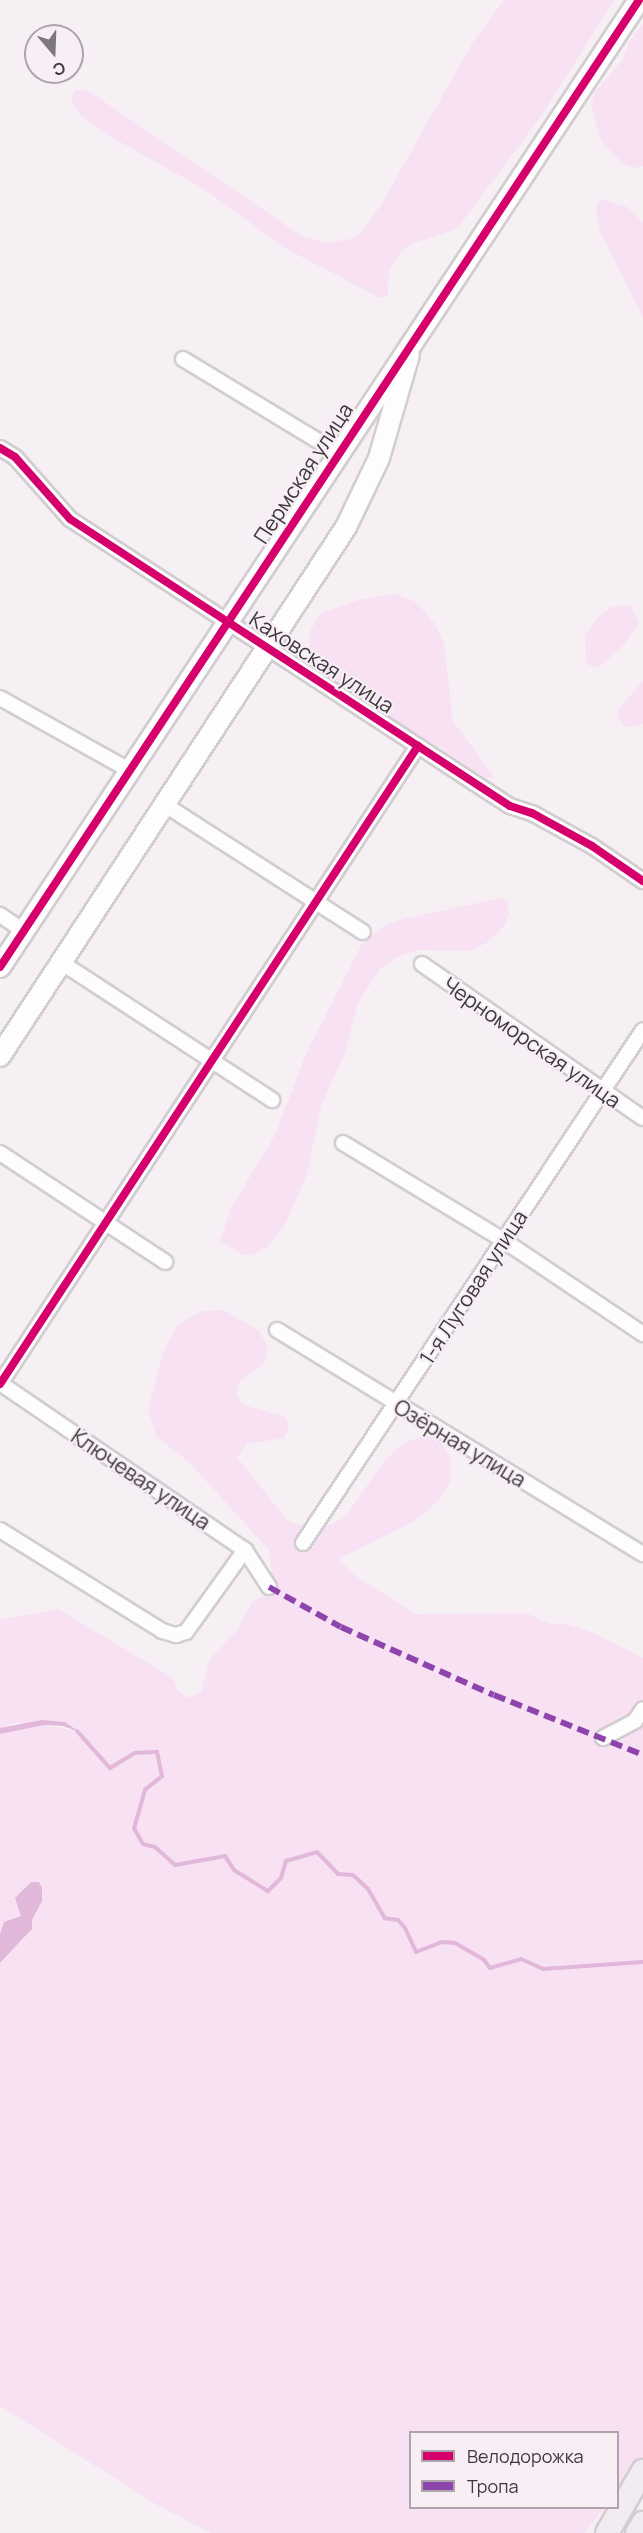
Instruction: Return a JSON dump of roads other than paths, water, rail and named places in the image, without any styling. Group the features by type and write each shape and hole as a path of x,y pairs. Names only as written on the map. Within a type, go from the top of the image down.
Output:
{"main road":[{"path":"610,2532 643,2471"},
{"path":"637,2533 643,2523"}],"street":[{"name":"Пермская улица","path":"0,967 415,335 639,0"},
{"path":"0,1056 346,527 379,458 415,335"},
{"path":"183,359 338,453"},
{"name":"Каховская улица","path":"0,448 15,457 70,519 510,806 532,813 592,846 643,881"},
{"path":"0,698 129,770"},
{"path":"0,1383 418,746"},
{"path":"165,805 317,899 363,932"},
{"path":"0,915 24,930"},
{"path":"62,963 272,1100"},
{"name":"Черноморская улица","path":"422,964 643,1118"},
{"name":"1-я Луговая улица","path":"303,1543 397,1405 502,1240 643,1030"},
{"path":"343,1143 502,1240 643,1334"},
{"path":"0,1153 165,1262"},
{"name":"Озёрная улица","path":"277,1330 643,1554"},
{"name":"Ключевая улица","path":"0,1383 244,1550 269,1587"},
{"path":"0,1530 162,1631 176,1635 186,1632 244,1550"},
{"path":"603,1738 635,1721 643,1709"}],"waterway":[{"path":"77,1731 110,1768 135,1753 157,1752 162,1776 145,1790 134,1828 143,1844 155,1847 175,1865 225,1856 234,1870 268,1891 281,1878 286,1861 317,1852 338,1874 353,1875 368,1889 385,1918 398,1920 405,1928 416,1952 442,1942 455,1943 484,1960 490,1968 521,1959 543,1969 643,1962"}]}
